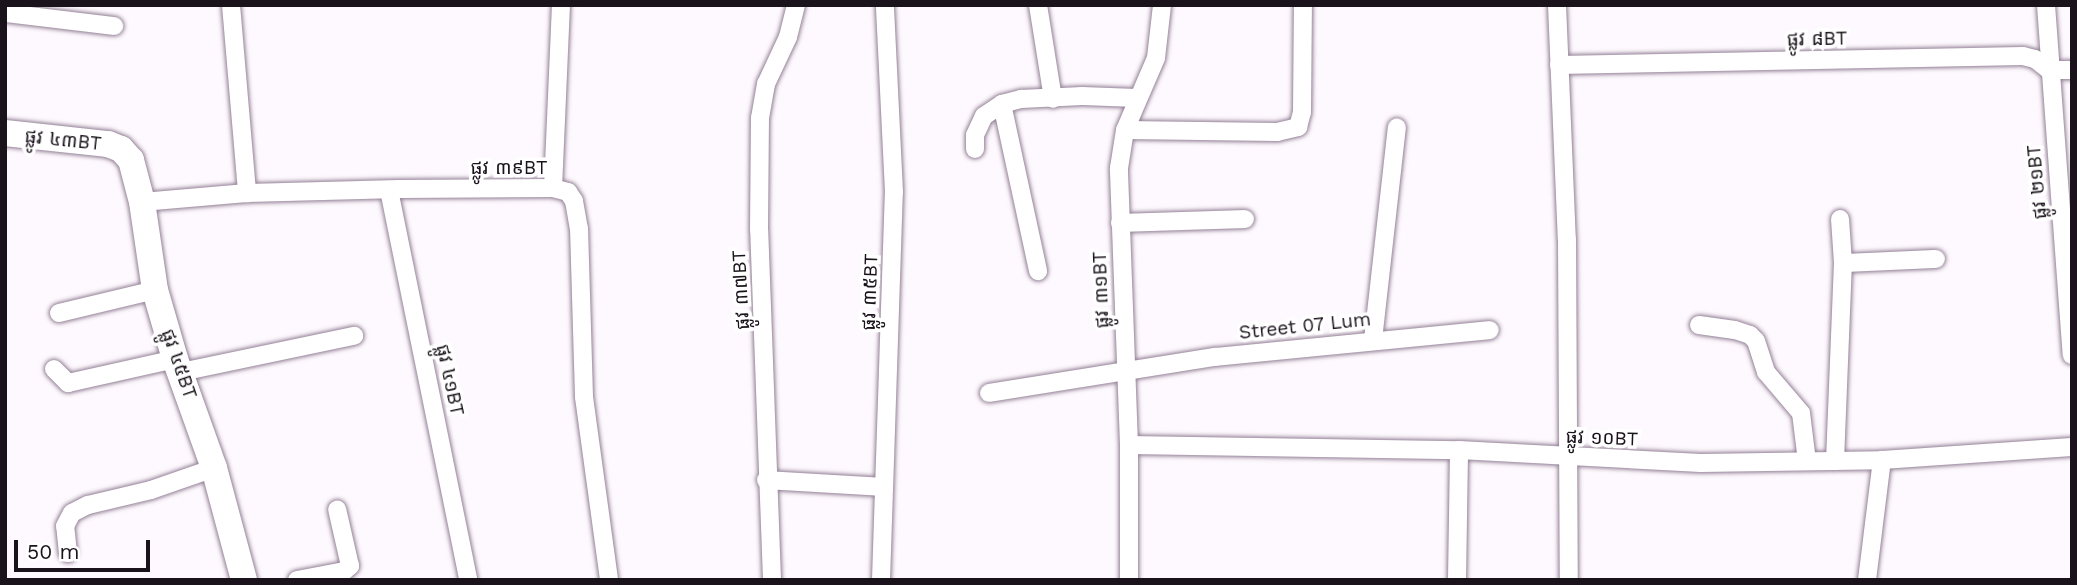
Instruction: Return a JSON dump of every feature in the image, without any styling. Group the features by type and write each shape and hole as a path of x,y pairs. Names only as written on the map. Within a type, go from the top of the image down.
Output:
{"street":[{"path":"231,5 247,193"},
{"path":"553,188 561,5"},
{"name":"ផ្លូវ ៣៧BT","path":"772,580 766,480 766,373 759,230 760,118 766,84 788,37 796,5"},
{"name":"ផ្លូវ ៣៥BT","path":"881,580 894,192 885,5"},
{"path":"1038,5 1053,99"},
{"name":"ផ្លូវ ៣១BT","path":"1129,580 1129,445 1119,169 1125,131 1156,58 1162,5"},
{"path":"1125,131 1277,132 1298,127 1302,112 1303,5"},
{"path":"1557,5 1567,248 1566,458 1569,580"},
{"name":"ផ្លូវ ២១BT","path":"2046,5 2049,70 2067,232 2072,355"},
{"path":"5,13 114,26"},
{"name":"ផ្លូវ ៨BT","path":"1559,65 2023,56 2035,59 2049,70 2072,70"},
{"path":"975,149 975,135 984,116 1002,104 1021,99 1093,95 1137,98"},
{"path":"1002,104 1038,271"},
{"path":"1373,340 1397,127"},
{"name":"ផ្លូវ ៤៣BT","path":"5,133 108,144 121,149"},
{"name":"ផ្លូវ ៤៥BT","path":"121,149 131,160 142,202 155,290 214,468 244,580"},
{"name":"ផ្លូវ ៣៩BT","path":"142,202 247,193 553,188 568,192 574,201 579,228 584,397 609,580"},
{"name":"ផ្លូវ ៤១BT","path":"389,190 468,580"},
{"path":"1120,223 1245,219"},
{"path":"1835,461 1843,263 1840,219"},
{"path":"1843,263 1936,259"},
{"path":"59,313 155,290"},
{"path":"1699,325 1735,330 1756,341 1766,372 1801,413 1807,461"},
{"name":"Street 07 Lum","path":"989,393 1215,357 1490,330"},
{"path":"54,369 68,383 354,336"},
{"name":"ផ្លូវ ១០BT","path":"1129,445 1459,450 1566,458 1701,463 1882,460 2072,447"},
{"path":"1457,580 1459,450"},
{"path":"1867,580 1882,460"},
{"path":"68,553 65,526 72,513 88,505 151,490 214,468"},
{"path":"766,480 884,487"},
{"path":"297,580 344,571 350,566 337,509"}]}
